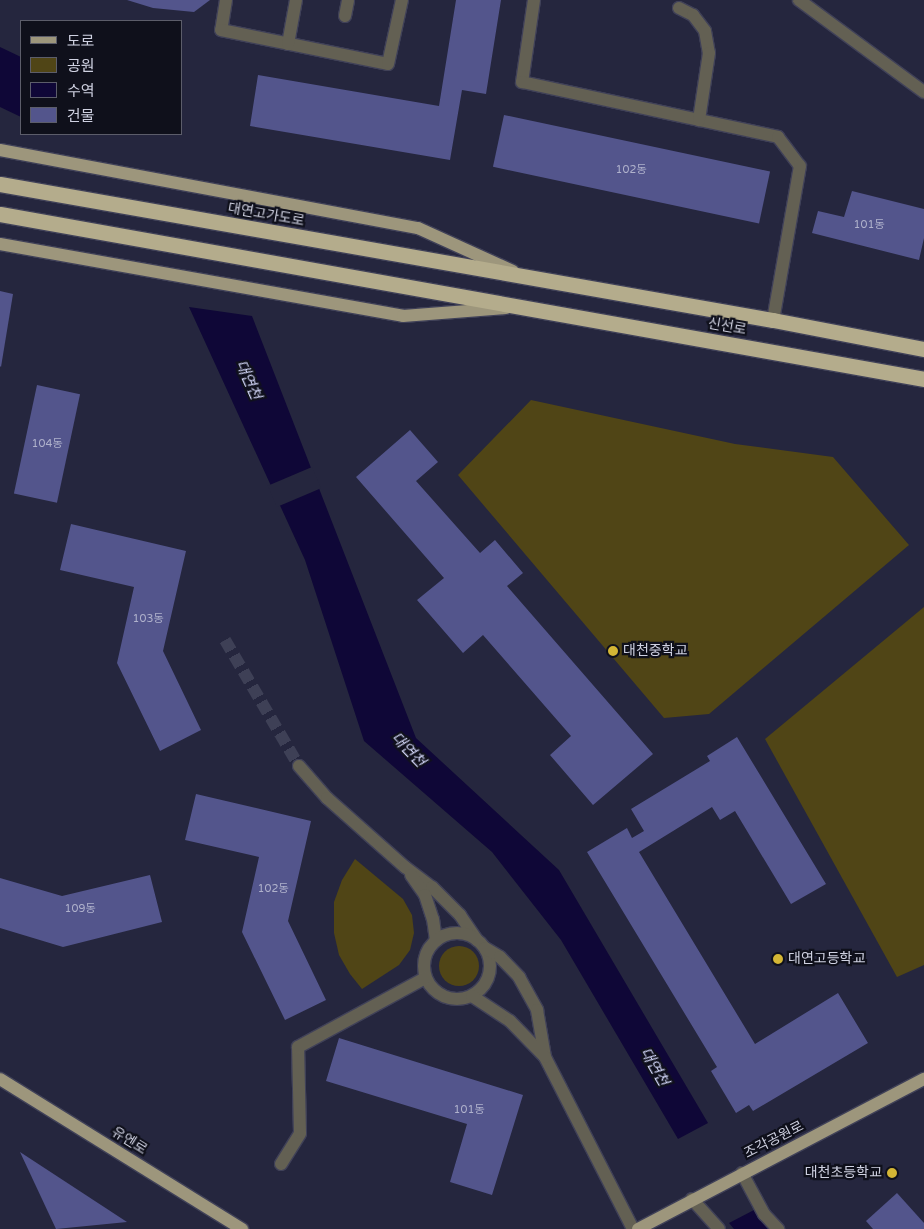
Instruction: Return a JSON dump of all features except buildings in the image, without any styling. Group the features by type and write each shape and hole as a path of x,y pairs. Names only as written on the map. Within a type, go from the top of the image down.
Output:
{"highway":[{"name":"대연고가도로","path":"0,184 773,320 924,350"},
{"path":"0,214 524,307"},
{"name":"신선로","path":"524,307 924,379"}],"main road":[{"path":"0,150 418,228 526,277"},
{"path":"0,244 403,316 524,307"},
{"name":"유엔로","path":"0,1079 242,1229"},
{"name":"조각공원로","path":"638,1229 924,1079"}],"lane":[{"path":"226,0 221,30 388,64 402,0"},
{"path":"288,44 296,0"},
{"path":"345,16 348,0"},
{"path":"534,0 522,82 778,136 800,166 773,320"},
{"path":"799,0 924,92"},
{"path":"679,8 693,15 706,31 709,53 699,120"},
{"path":"299,766 327,798 405,867 439,894 460,915 481,944 490,969 488,980 481,990 462,1000 450,999 440,995 431,988 426,978 425,957 436,940 456,933 467,934 481,944 500,957 519,977 536,1010 545,1057 632,1229"},
{"path":"405,867 425,895 433,919 436,940"},
{"path":"281,1164 300,1133 298,1047 426,978"},
{"path":"472,996 510,1021 545,1057"},
{"path":"742,1173 764,1214 778,1229"},
{"path":"692,1199 719,1229"}],"green space":[{"path":"531,400 735,444 833,457 909,545 709,714 664,718 458,475"},
{"path":"924,607 924,965 897,977 765,739"},
{"path":"355,859 403,899 412,915 414,933 410,950 399,965 362,989 350,974 339,955 334,933 334,902 342,880"},
{"path":"463,946 470,949 476,955 479,966 478,974 470,983 463,986 455,986 448,983 440,974 439,962 442,955 451,947"}],"water":[{"path":"0,47 20,57 20,117 0,107"},
{"name":"대연천","path":"189,307 252,316 416,738 559,870 708,1123 678,1139 561,940 492,852 364,741 305,560"},
{"path":"754,1210 770,1229 734,1229 729,1223"}],"pier":[{"path":"312,467 321,488 277,507 268,486"}],"tunnel":[{"path":"225,640 299,766"}],"place":[{"name":"대천중학교","path":"613,651"},
{"name":"대연고등학교","path":"778,959"},
{"name":"대천초등학교","path":"892,1173"}]}
